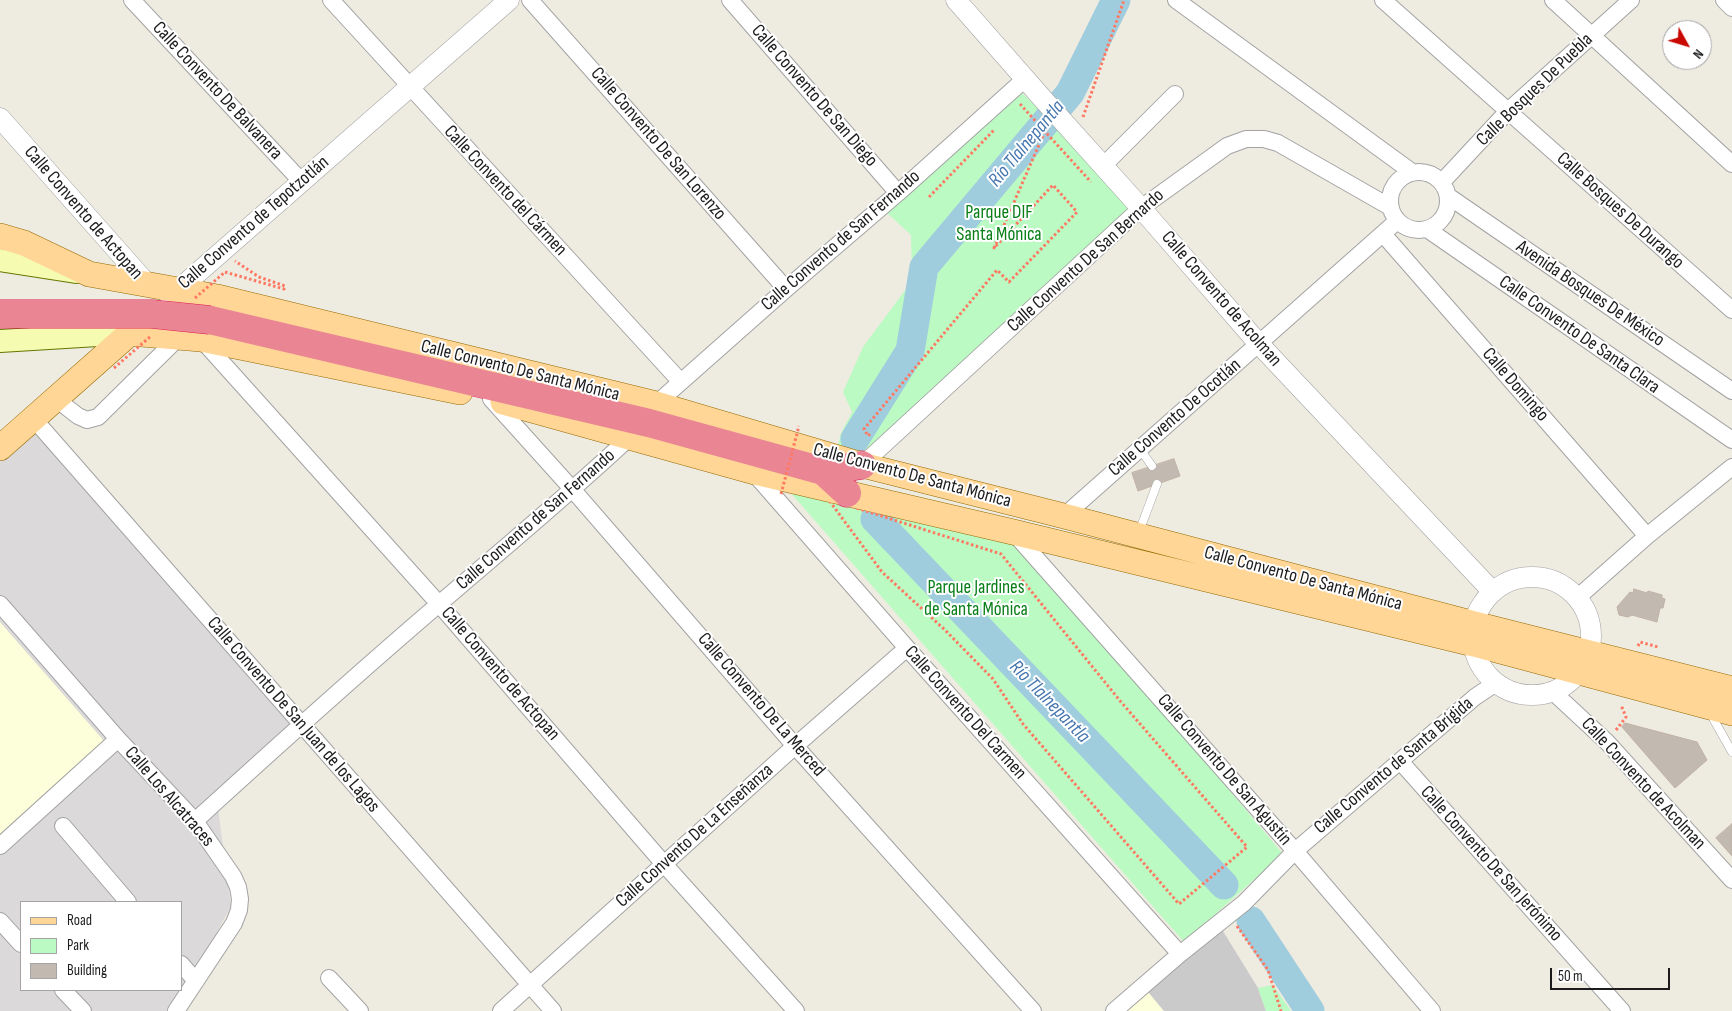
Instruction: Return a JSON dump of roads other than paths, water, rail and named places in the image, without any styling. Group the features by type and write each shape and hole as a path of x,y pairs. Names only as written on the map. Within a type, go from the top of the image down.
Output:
{"highway":[{"path":"0,314 152,314 210,320 645,421 823,471 862,465"},
{"path":"823,471 847,493"}],"main road":[{"name":"Calle Convento De Santa Mónica","path":"0,236 24,243 89,274"},
{"name":"Calle Convento De Santa Mónica","path":"0,260 226,299 645,421 751,471 1013,532 1474,634 1583,662 1732,688"},
{"name":"Calle Convento De Santa Mónica","path":"130,333 190,338 489,398 645,421 862,465 1138,535 1474,634"},
{"path":"0,341 130,333"},
{"name":"Calle Convento de Tepotzotlán","path":"0,448 130,333"},
{"name":"Calle Convento De Santa Mónica","path":"1583,662 1732,713"}],"street":[{"name":"Calle Convento De Balvanera","path":"132,0 302,182"},
{"name":"Calle Convento del Cármen","path":"331,0 409,88 680,382"},
{"name":"Calle Convento de Tepotzotlán","path":"130,333 178,290 223,262 302,182 509,0"},
{"name":"Calle Convento De San Lorenzo","path":"530,0 786,289"},
{"name":"Calle Convento De San Diego","path":"730,0 898,192"},
{"name":"Calle Convento de Acolman","path":"956,0 1259,344 1494,592"},
{"path":"1176,0 1412,172"},
{"name":"Calle Bosques De Durango","path":"1383,0 1732,310"},
{"path":"1553,0 1732,164"},
{"name":"Calle Bosques De Puebla","path":"1445,189 1508,111 1631,0"},
{"path":"1724,0 1732,8"},
{"name":"Calle Convento de San Fernando","path":"195,821 301,724 574,490 645,421 680,382 1026,78"},
{"path":"1103,166 1175,94"},
{"name":"Calle Convento de Actopan","path":"0,118 146,284"},
{"name":"Calle Convento De San Bernardo","path":"862,465 1141,208 1227,146 1246,140 1264,139 1278,143 1393,214"},
{"path":"1412,172 1427,172 1434,175 1445,189 1448,206 1444,215 1438,223 1426,229 1411,229 1393,214 1390,198 1394,185 1412,172"},
{"name":"Avenida Bosques De México","path":"1445,189 1732,391"},
{"name":"Calle Convento De Ocotlán","path":"1064,516 1383,234 1393,214"},
{"name":"Calle Convento De Santa Clara","path":"1426,229 1732,440"},
{"name":"Calle Domingo","path":"1383,234 1647,536"},
{"path":"56,399 78,416 87,420 98,417 190,338"},
{"name":"Calle Convento de Actopan","path":"190,338 439,604 664,864 796,1011"},
{"name":"Calle Convento De La Merced","path":"489,398 574,490 795,746 1033,1011"},
{"name":"Calle Convento De San Juan de los Lagos","path":"34,418 553,1011"},
{"path":"1578,598 1647,536 1732,467"},
{"name":"Calle Convento Del Carmen","path":"751,471 1180,954"},
{"name":"Calle Convento De San Agustín","path":"1013,532 1295,851 1432,1011"},
{"path":"1543,578 1567,588 1578,598 1590,623 1591,638 1583,662 1570,680 1552,691 1534,695 1521,694 1508,690 1496,683 1482,668 1477,656 1474,634 1485,601 1504,584 1516,579 1543,578"},
{"name":"Calle Los Alcatraces","path":"0,604 118,739 195,821 233,876 238,887 239,910 234,923 176,1011"},
{"name":"Calle Convento De La Enseñanza","path":"501,1011 795,746 907,648"},
{"name":"Calle Convento de Santa Brígida","path":"1114,1011 1236,909 1295,851 1475,697 1496,683"},
{"name":"Calle Convento de Acolman","path":"1552,691 1607,742 1732,880"},
{"path":"0,846 118,739"},
{"name":"Calle Convento De San Jerónimo","path":"1400,761 1622,1011"},
{"path":"63,826 127,901"},
{"path":"0,920 20,943"},
{"path":"182,965 196,981"},
{"path":"329,978 360,1011"},
{"path":"64,991 83,1011"}],"lane":[{"path":"1140,448 1152,466"},
{"path":"1138,535 1157,484"},
{"path":"1707,706 1732,752"}],"waterway":[{"name":"Río Tlalnepantla","path":"855,439 910,351 924,267 1070,93 1116,0"},
{"name":"Río Tlalnepantla","path":"875,519 1224,885"},
{"name":"Río Tlalnepantla","path":"1251,921 1310,1011"}],"park label":[{"name":"Parque DIF Santa Mónica","path":"999,224"},
{"name":"Parque Jardines de Santa Mónica","path":"976,599"}]}
